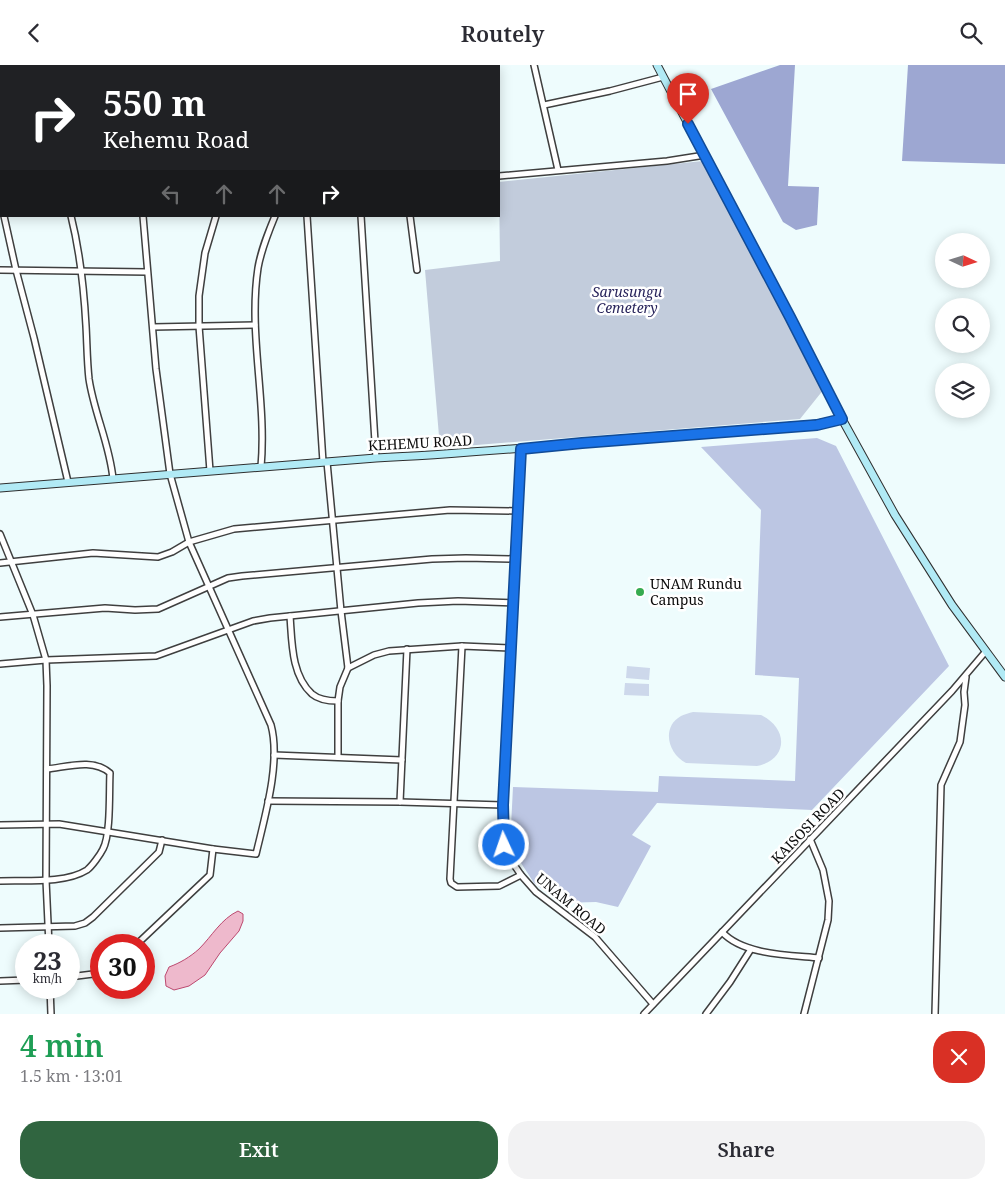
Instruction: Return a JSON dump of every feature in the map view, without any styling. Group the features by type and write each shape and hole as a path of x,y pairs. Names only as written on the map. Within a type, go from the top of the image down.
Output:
{"street":[{"path":"534,65 558,170"},
{"path":"657,65 786,308 842,419 895,515 952,605 1005,677"},
{"path":"544,105 663,77"},
{"path":"500,176 667,161 705,155"},
{"path":"4,217 68,483"},
{"path":"71,217 81,272 92,398 108,453 113,479"},
{"path":"0,825 59,823 162,841 256,854 268,801 274,755 274,738 271,725 189,542 170,474 156,369 143,217"},
{"path":"210,471 199,326 199,296 202,268 216,217"},
{"path":"261,467 262,418 255,325 259,266 274,217"},
{"path":"307,217 325,462 340,611 348,668 340,687 338,701 338,757"},
{"path":"361,217 376,458"},
{"path":"410,217 416,270"},
{"path":"0,270 147,272"},
{"path":"152,327 255,325"},
{"name":"KEHEMU ROAD","path":"0,488 817,425 842,419"},
{"name":"UNAM ROAD","path":"521,449 503,805 504,845 508,856 536,892 595,937 653,1004"},
{"path":"0,563 93,553 158,557 172,552 189,542 214,533 234,529 450,510 518,511"},
{"path":"0,534 33,615 46,660 46,880 48,934"},
{"path":"0,617 105,607 135,610 158,609 228,578 242,576 432,559 466,557 516,559"},
{"path":"0,664 46,660 156,656 253,621 290,616 458,601 514,603"},
{"path":"290,616 294,659 302,680 312,694 323,700 338,701"},
{"path":"348,668 374,655 389,651 462,646 512,648"},
{"path":"462,646 451,883 457,887 499,886 521,875"},
{"path":"400,801 407,649"},
{"name":"KAISOSI ROAD","path":"647,1013 653,1004 966,675 986,651"},
{"path":"935,1014 941,785 960,742 965,705 966,675"},
{"path":"274,755 402,760"},
{"path":"0,881 46,880 69,877 88,869 104,848 107,831 110,773 103,766 94,764 47,769"},
{"path":"268,801 400,801 503,805"},
{"path":"804,1014 828,920 829,901 823,870 810,839"},
{"path":"0,928 75,926 85,923 159,852 162,841"},
{"path":"148,934 210,875 213,849"},
{"path":"722,933 736,944 751,949 819,958"},
{"path":"706,1014 730,982 751,949"},
{"path":"0,981 15,980"},
{"path":"51,999 52,1014"}],"shaded area":[{"path":"780,65 795,65 788,186 819,187 817,225 796,230 783,222 711,89"},
{"path":"908,65 1005,65 1005,164 902,161"},
{"path":"817,438 836,446 949,666 812,810 657,803 632,835 651,846 618,907 596,902 561,903 534,883 510,846 513,787 658,792 659,776 795,781 799,678 755,675 761,510 701,447"},
{"path":"627,666 650,668 649,680 626,678"},
{"path":"625,683 649,684 649,696 624,695"},
{"path":"693,712 761,715 776,727 780,735 781,743 779,750 775,757 757,766 686,763 680,759 671,747 669,733 675,721 681,716"},
{"path":"238,911 243,914 243,921 239,931 220,953 205,975 189,986 174,990 166,986 165,976 169,967 196,952 222,923"}],"green space":[{"name":"Sarusungu Cemetery","path":"703,161 824,389 800,419 440,448 425,270 500,261 500,182"}],"place":[{"name":"UNAM Rundu Campus","path":"640,592"}],"route":[{"path":"504,845 503,805 521,449 817,425 842,419 688,124"}]}
